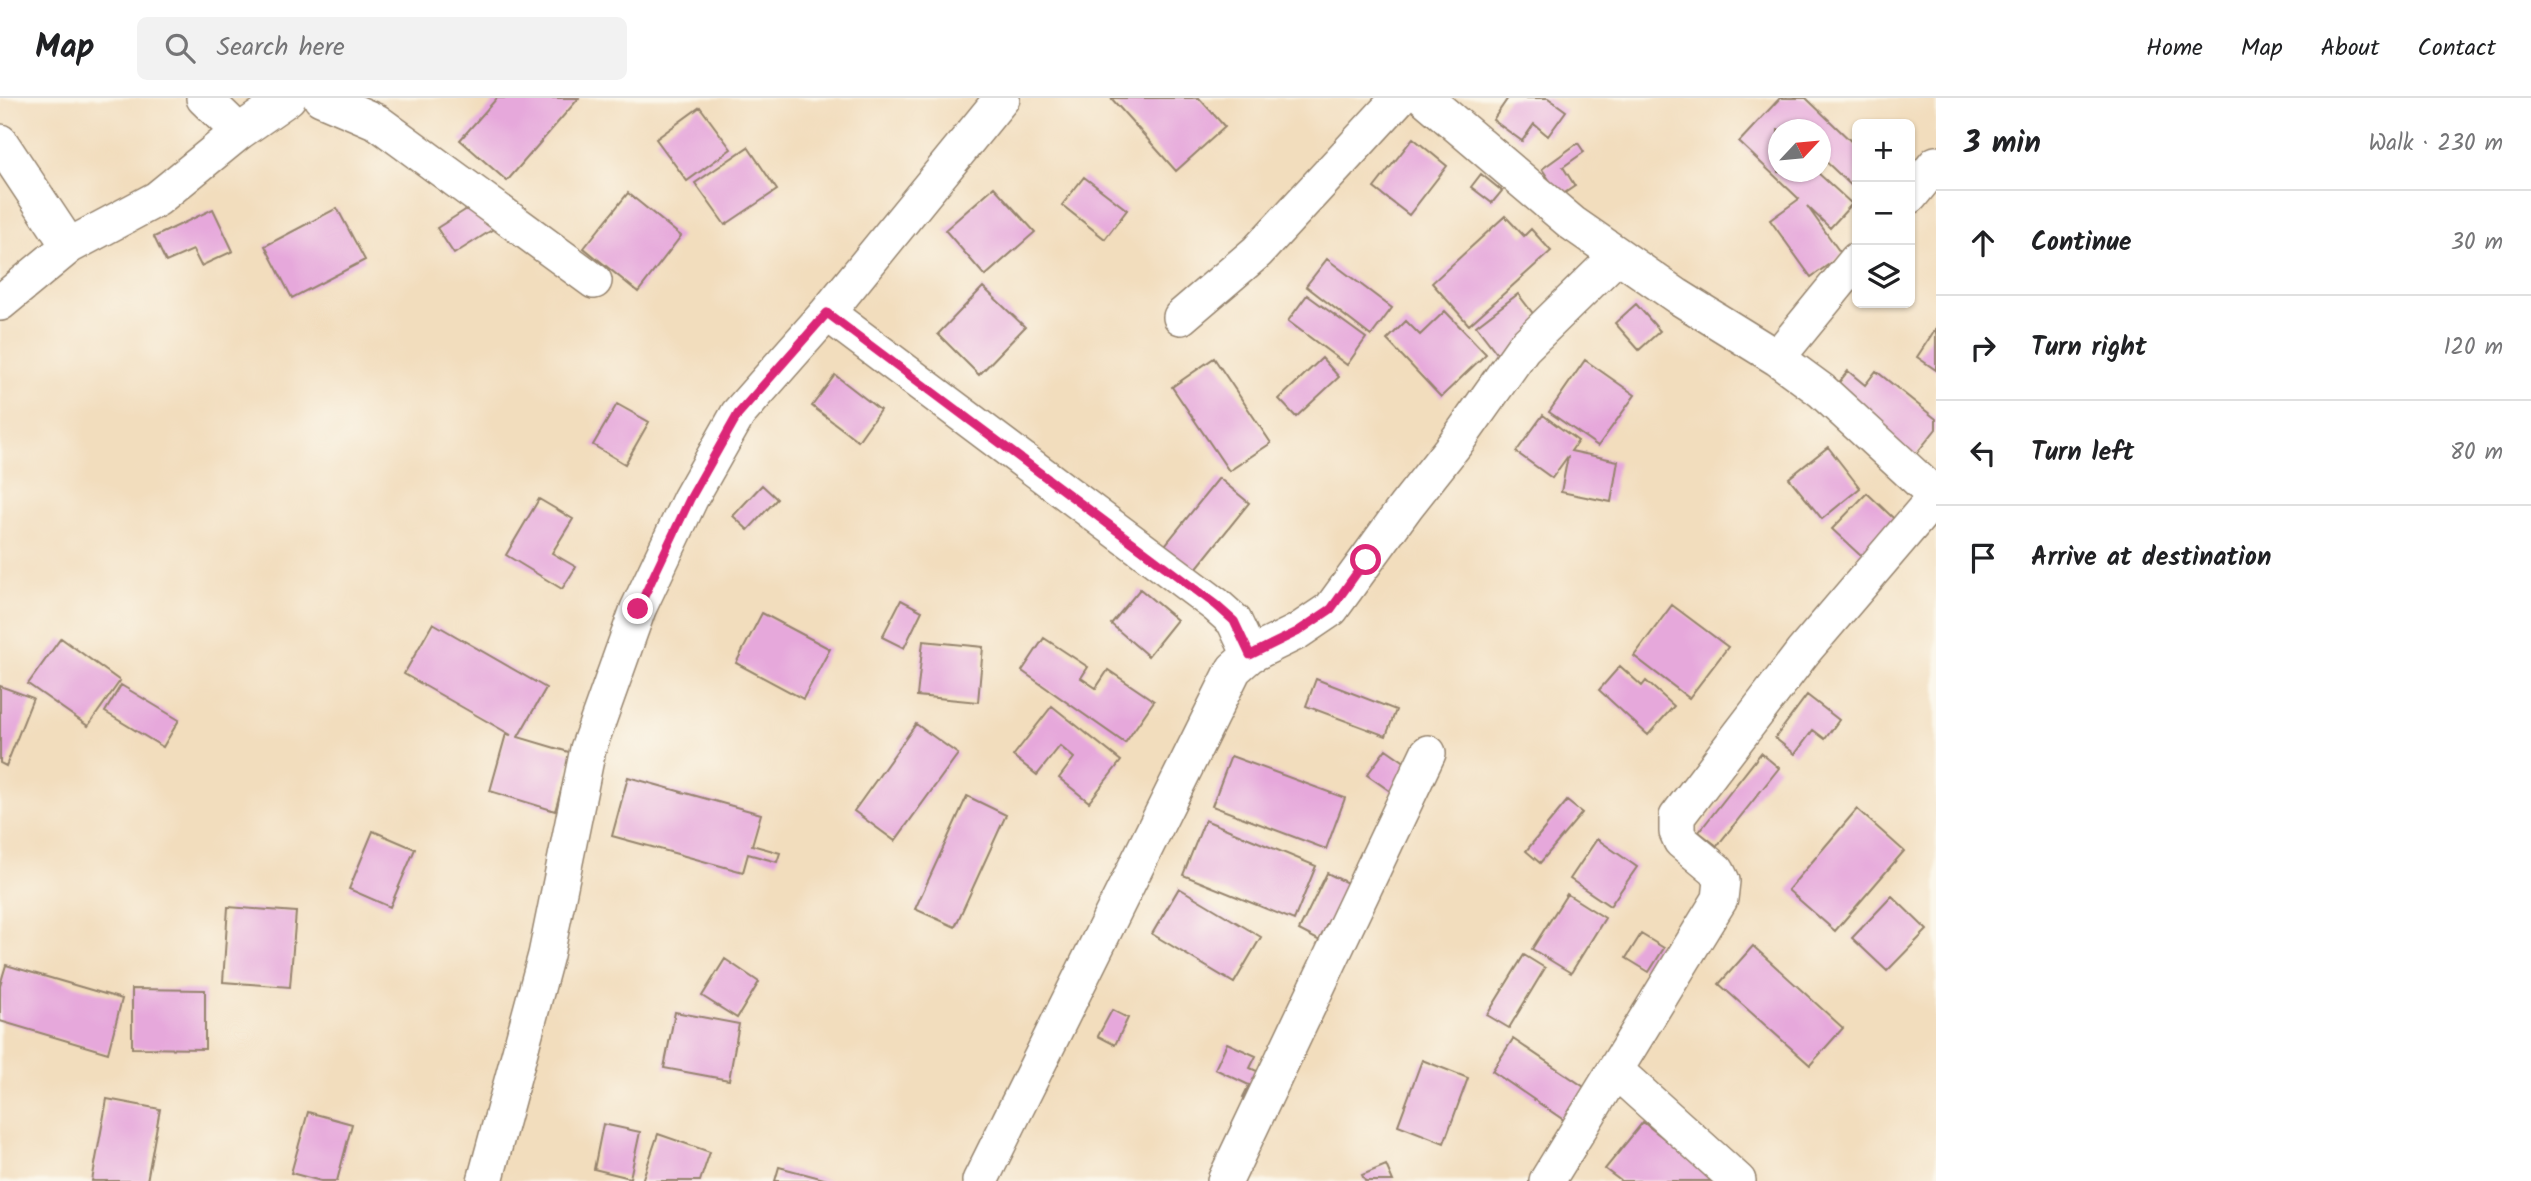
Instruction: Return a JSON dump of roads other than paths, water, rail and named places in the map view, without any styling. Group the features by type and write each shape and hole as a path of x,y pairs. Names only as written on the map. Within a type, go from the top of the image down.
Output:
{"street":[{"path":"204,98 239,132"},
{"path":"0,303 69,246 157,199 239,132 288,98"},
{"path":"321,98 371,110 594,281"},
{"path":"485,1181 547,955 588,750 638,609 690,499 738,414 827,313 1002,98"},
{"path":"1181,317 1257,252 1399,98"},
{"path":"1425,98 1572,223 1617,256 1777,358 1822,391 1936,496 1803,652 1677,817 1677,832 1681,841 1717,871 1722,881 1720,899 1547,1181"},
{"path":"0,142 69,246"},
{"path":"1915,190 1936,164"},
{"path":"980,1181 1234,669 1250,655 1297,632 1331,609 1455,444 1523,348 1617,256"},
{"path":"1777,358 1852,266"},
{"path":"827,313 1216,605 1234,621 1250,655"},
{"path":"1225,1181 1428,753"},
{"path":"1615,1070 1738,1181"}]}
